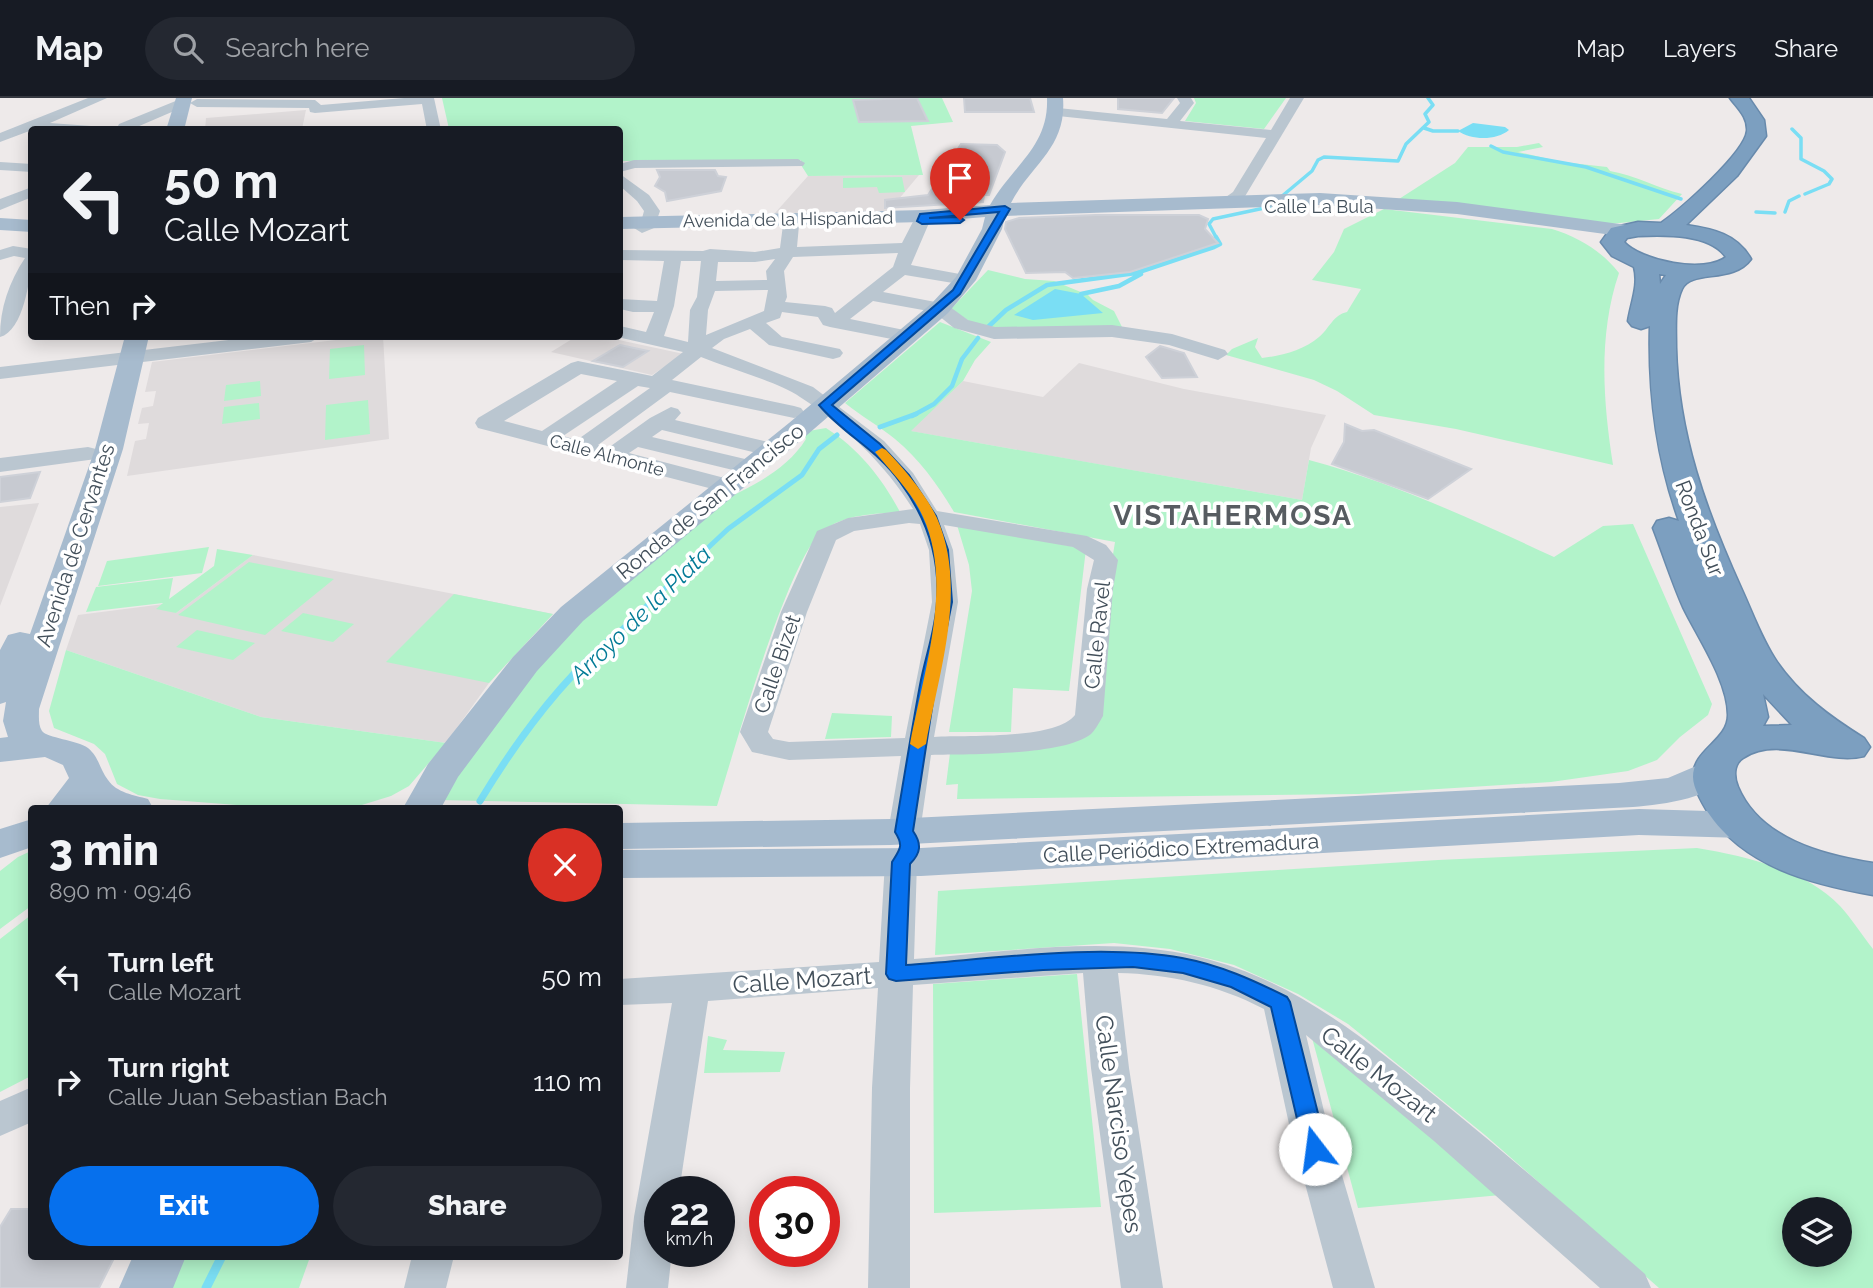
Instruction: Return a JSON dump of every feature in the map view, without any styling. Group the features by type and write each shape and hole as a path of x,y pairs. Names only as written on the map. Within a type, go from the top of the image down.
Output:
{"highway":[{"path":"1666,229 1685,216 1753,146 1756,126 1753,114 1739,98"},
{"path":"1713,238 1705,227 1706,218 1718,202 1759,162 1772,142 1771,122 1753,98"},
{"path":"1666,229 1713,238 1738,253 1737,263 1718,270 1689,271 1644,263 1620,253 1619,236 1666,229"},
{"name":"Ronda Sur","path":"1644,263 1650,283 1642,304 1639,350 1638,393 1643,441 1671,534 1700,605 1742,688 1748,717 1724,758"},
{"name":"Ronda Sur","path":"1689,271 1675,279 1669,293 1663,319 1662,380 1674,460 1698,532 1762,668 1805,719 1861,751"},
{"path":"1861,751 1816,738 1784,735 1756,738 1724,758 1716,787 1725,806 1743,825 1774,847 1812,865 1873,903"},
{"path":"1812,865 1843,875 1873,879"}],"main road":[{"path":"177,126 191,100"},
{"path":"191,100 191,126"},
{"name":"Ronda de San Francisco","path":"424,805 442,773 525,664 572,614 732,475 825,406 940,308 965,279 1005,212 1011,184 1044,147 1057,105"},
{"name":"Calle La Bula","path":"1005,212 1233,199 1259,203"},
{"name":"Calle La Bula","path":"1005,212 1259,203 1422,207 1619,236"},
{"name":"Avenida de la Hispanidad","path":"623,223 791,225 1005,212"},
{"path":"9,213 28,214"},
{"path":"9,213 28,230"},
{"name":"Avenida de la Hispanidad","path":"623,229 646,225 923,219"},
{"name":"Avenida de Cervantes","path":"0,693 125,347"},
{"name":"Avenida de Cervantes","path":"38,746 25,738 20,726 21,709 109,449 125,347"},
{"path":"0,750 38,746 55,747 73,754 83,766 94,790 116,805"},
{"name":"Calle Periódico Extremadura","path":"623,864 903,847 1668,792 1695,783 1724,758"},
{"name":"Ronda de San Francisco","path":"400,805 418,794 442,773"},
{"path":"68,805 88,779"},
{"name":"Calle Periódico Extremadura","path":"623,836 903,847 1639,822 1743,825"},
{"path":"0,845 28,834"},
{"path":"145,1288 158,1260"}],"street":[{"path":"42,126 97,98"},
{"path":"1171,124 1186,103 1184,98"},
{"path":"1233,199 1297,98"},
{"path":"126,126 191,100 285,101 315,105 424,99 429,126"},
{"path":"315,105 315,126"},
{"path":"1057,105 1171,124 1275,135"},
{"path":"4,147 28,133"},
{"path":"4,147 28,153"},
{"path":"623,168 798,163"},
{"path":"0,166 28,168"},
{"path":"623,169 652,211 646,225"},
{"path":"0,180 28,181"},
{"path":"9,213 28,194"},
{"path":"9,213 28,203"},
{"path":"835,322 901,269 923,219"},
{"path":"580,448 661,384 717,335 754,323 774,310 778,297 775,271 788,252 791,225"},
{"path":"623,255 710,254 755,257 788,252 908,248"},
{"path":"6,253 28,254"},
{"path":"700,350 696,335 698,315 706,297 710,254"},
{"path":"653,338 665,306 673,255"},
{"path":"0,331 28,267"},
{"path":"901,269 965,279"},
{"path":"0,280 21,278"},
{"path":"707,286 776,285"},
{"path":"871,295 940,308 961,324 994,333 1112,331 1172,340 1214,353"},
{"path":"623,305 665,306"},
{"path":"698,315 774,310 825,312 830,321 907,336"},
{"path":"754,323 776,341 833,353"},
{"path":"623,332 700,350 825,406 876,446 893,464 929,516 941,550 945,602 917,748 903,847 896,974 888,1233 889,1288"},
{"path":"0,373 125,347 243,340"},
{"name":"Calle Almonte","path":"602,372 578,367 486,423 611,456 732,475"},
{"path":"511,430 602,372 698,392 790,431"},
{"path":"545,439 634,379"},
{"path":"611,456 698,392"},
{"path":"680,406 790,431"},
{"path":"657,422 790,431"},
{"path":"634,439 732,475"},
{"path":"0,465 88,454"},
{"name":"Calle Bizet","path":"917,748 773,750 756,740 754,732 794,612 826,537 848,525 909,516 929,516"},
{"name":"Calle Ravel","path":"917,748 1024,741 1063,736 1081,727 1089,716 1100,589 1106,560 1092,546 1078,541 929,516"},
{"name":"Calle Mozart","path":"623,992 1133,959 1183,966 1237,981 1280,1002 1355,1052 1525,1193 1630,1288"},
{"name":"Calle Narciso Yepes","path":"1098,960 1110,1068 1142,1288"},
{"path":"647,1288 655,1217 692,988"},
{"path":"1280,1002 1308,1124 1354,1288"},
{"path":"0,1120 28,1105"},
{"path":"425,1288 432,1260"}],"shaded area":[{"path":"306,110 303,126 205,126 206,118"},
{"path":"919,175 888,212 775,213 808,176"},
{"path":"336,340 383,340 389,439 127,476 135,441 146,439 149,423 138,424 142,408 153,406 156,391 145,392 152,362"},
{"path":"570,340 619,340 684,354 652,375 551,352"},
{"path":"1079,363 1184,389 1326,415 1311,448 1302,500 910,431 963,381 1043,397"},
{"path":"39,503 0,606 0,507"},
{"path":"253,555 553,614 489,683 446,743 261,717 66,650 78,615 164,604 176,613"}],"green space":[{"path":"442,98 942,98 953,122 911,126 923,175 808,176 801,160 623,161 623,126 448,126"},
{"path":"1194,98 1286,98 1264,129 1185,121 1196,103"},
{"path":"1539,143 1543,147 1518,152 1562,162 1607,167 1610,171 1682,194 1659,219 1610,224 1399,199 1455,163 1468,147 1517,147"},
{"path":"902,177 905,192 879,193 877,187 843,188 843,178"},
{"path":"1384,209 1552,229 1589,246 1612,265 1619,273 1608,320 1604,368 1613,465 1456,429 1374,415 1314,380 1226,355 1232,349 1258,338 1255,347 1262,358 1292,352 1313,342 1338,316 1347,312 1361,289 1312,280 1334,252 1344,229"},
{"path":"988,270 1025,279 1054,281 1088,295 1114,311 1123,329 1022,331 975,325 951,309"},
{"path":"940,322 991,342 975,360 963,381 911,431 1302,500 1309,460 1403,491 1554,557 1603,526 1633,524 1712,704 1708,715 1657,760 1628,771 1551,782 1359,794 957,799 958,784 946,785 950,753 1084,734 1115,542 954,512 913,455 889,434 845,403"},
{"path":"364,345 365,375 329,379 330,349"},
{"path":"260,381 261,396 224,401 226,385"},
{"path":"368,400 370,434 325,440 326,405"},
{"path":"259,403 260,419 222,424 224,407"},
{"path":"826,428 849,445 869,465 900,512 840,521 823,531 809,548 778,616 717,806 437,800 553,644 727,498 781,467 806,439 803,432"},
{"path":"957,525 1086,549 1069,691 1013,688 1011,732 949,732 972,591 969,565"},
{"path":"209,547 202,573 98,586 107,561"},
{"path":"217,549 253,555 176,613 156,609 163,603 86,612 96,587 173,578 169,599 214,566"},
{"path":"249,562 334,579 265,635 178,615"},
{"path":"454,594 553,614 489,683 386,662"},
{"path":"303,613 354,624 333,642 281,631"},
{"path":"197,630 255,643 233,660 176,647"},
{"path":"66,650 261,717 446,743 409,786 391,796 362,805 236,805 160,799 138,795 117,784 105,754 94,744 54,728 49,711"},
{"path":"832,713 892,716 891,737 825,739"},
{"path":"1697,848 1754,860 1792,873 1826,893 1840,906 1873,949 1873,1288 1659,1288 1485,1135 1348,1024 1298,994 1234,965 1170,949 1114,943 935,955 938,891 1438,860"},
{"path":"28,852 28,908 0,929 0,871"},
{"path":"28,917 28,1078 0,1092 0,939"},
{"path":"1077,974 1101,1207 934,1213 933,984"},
{"path":"1311,1034 1501,1195 1358,1208"},
{"path":"708,1036 727,1040 723,1050 785,1052 780,1072 704,1073"},
{"path":"181,1260 309,1260 299,1288 167,1288"}],"water":[{"path":"1473,123 1505,127 1509,130 1504,134 1484,138 1458,131"},
{"path":"1055,289 1081,294 1103,313 1033,320 1014,315"}],"building":[{"path":"917,98 928,121 859,122 853,100"},
{"path":"964,98 1030,98 1034,112 965,112"},
{"path":"1118,98 1174,98 1162,113 1118,109"},
{"path":"961,144 997,145 1005,152 989,195 984,195 983,202 885,208 885,200 928,195"},
{"path":"657,170 715,170 718,176 726,177 721,191 667,201 665,192 655,186 660,177"},
{"path":"1199,215 1208,219 1205,229 1218,243 1130,272 1073,278 1065,272 1026,273 1005,229 1006,222 1019,218"},
{"path":"620,345 648,351 623,367 593,361"},
{"path":"1160,346 1184,353 1197,377 1162,378 1146,357"},
{"path":"1345,424 1362,431 1374,430 1471,469 1428,499 1332,464 1344,442"},
{"path":"40,472 30,498 0,502 0,477"},
{"path":"11,1209 28,1209 28,1260 113,1260 99,1288 0,1288 0,1227"}],"waterway":[{"path":"1217,239 1209,224 1213,219 1269,207 1312,171 1318,160 1324,157 1398,161 1406,144 1429,122 1425,114 1433,105 1428,98"},
{"path":"1424,128 1433,131 1458,131"},
{"path":"1792,129 1801,138 1801,159 1824,171 1832,179 1829,184 1805,194"},
{"path":"1491,146 1503,152 1586,167 1681,199"},
{"path":"1785,212 1789,201 1799,196"},
{"path":"1756,212 1775,213"},
{"path":"988,327 1006,310 1047,285 1136,273 1214,247 1220,244 1216,237"},
{"path":"1081,294 1119,286 1141,274"},
{"path":"915,414 934,404 952,386 962,359 978,338"},
{"path":"880,427 915,414"},
{"name":"Arroyo de la Plata","path":"609,641 728,529 802,475 819,449 837,435"},
{"name":"Arroyo de la Plata","path":"480,801 539,715 574,674 611,639"},
{"name":"Arroyo de la Plata","path":"206,1288 220,1260"}],"slow traffic":[{"path":"882,452 905,478 929,516 941,550 945,602 918,744"}],"district":[{"name":"VISTAHERMOSA","path":"1233,515"}],"route":[{"path":"960,220 922,221 924,216 1005,209 957,292 825,405 876,446 905,478 929,516 941,550 945,602 928,682 904,832 911,842 909,854 901,862 896,974 1043,962 1133,959 1183,966 1237,981 1280,1002 1315,1149"}]}
